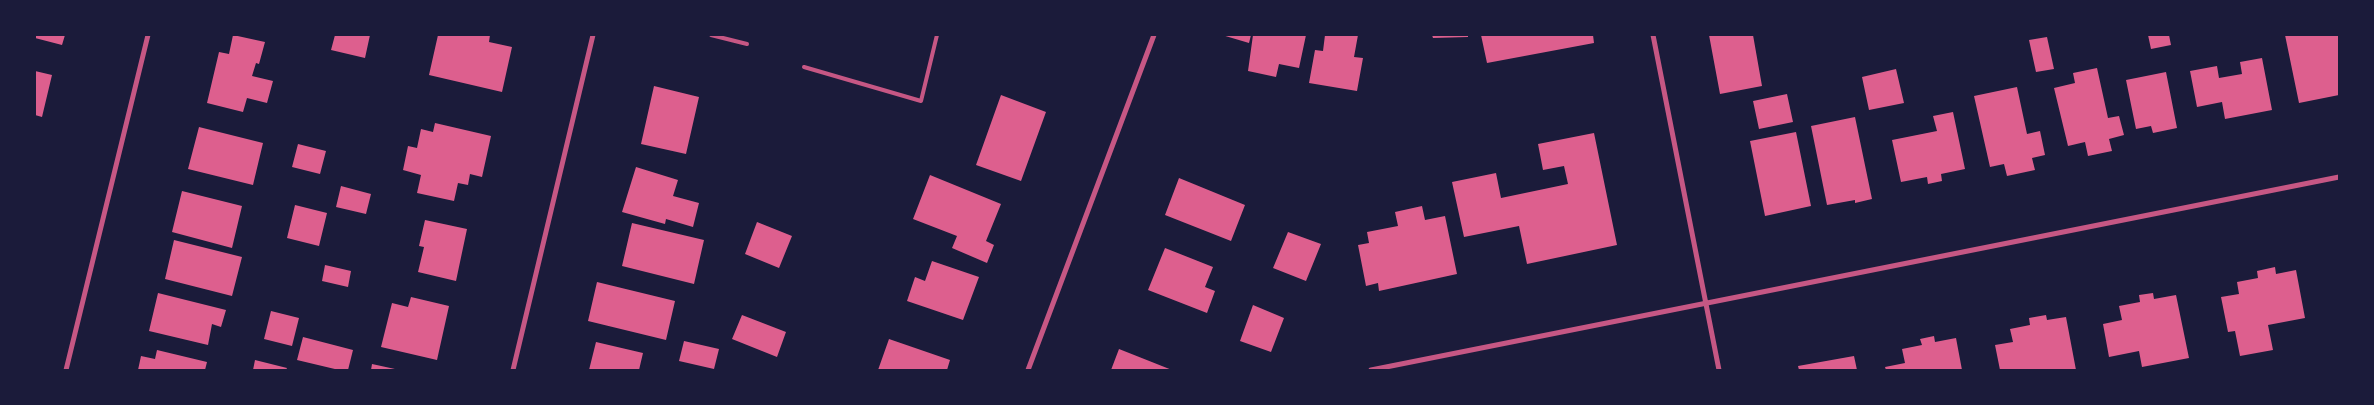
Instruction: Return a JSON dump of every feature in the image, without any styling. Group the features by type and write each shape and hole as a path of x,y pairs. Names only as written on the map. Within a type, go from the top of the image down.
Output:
{"street":[{"path":"66,370 148,35"},
{"path":"513,370 593,35"},
{"path":"1028,370 1154,35"},
{"path":"1653,35 1719,370"},
{"path":"1371,370 2339,177"}],"lane":[{"path":"711,35 748,44"},
{"path":"804,68 921,101 937,35"}],"building":[{"path":"35,35 65,35 62,45 35,38"},
{"path":"233,35 265,42 259,64 256,63 252,76 273,81 267,103 247,98 243,112 207,103 219,52 229,54"},
{"path":"335,35 370,35 365,58 331,50"},
{"path":"438,35 490,35 489,42 512,47 502,92 429,75"},
{"path":"1222,35 1251,35 1249,43"},
{"path":"1253,35 1306,35 1299,68 1279,64 1276,77 1248,71"},
{"path":"1325,35 1358,35 1354,57 1363,58 1357,91 1309,83 1315,50 1323,51"},
{"path":"1432,35 1468,35 1468,37 1433,38"},
{"path":"1481,35 1593,35 1594,43 1487,63"},
{"path":"1709,35 1753,35 1762,86 1720,94"},
{"path":"2148,35 2169,35 2171,45 2151,49"},
{"path":"2285,35 2339,35 2339,95 2299,103"},
{"path":"2047,37 2054,69 2036,72 2029,40"},
{"path":"2262,58 2272,110 2225,119 2222,102 2197,107 2190,71 2217,66 2219,78 2242,74 2240,62"},
{"path":"2097,68 2108,118 2119,116 2124,135 2109,139 2112,151 2088,156 2085,142 2068,146 2054,88 2075,83 2073,73"},
{"path":"1896,69 1904,103 1869,110 1862,77"},
{"path":"35,71 52,75 42,117 35,115"},
{"path":"2166,72 2177,128 2153,133 2151,126 2136,129 2126,80"},
{"path":"654,86 699,97 686,154 641,144"},
{"path":"2017,87 2027,134 2040,131 2045,155 2032,158 2035,170 2007,176 2004,164 1990,167 1974,96"},
{"path":"1787,94 1793,122 1759,129 1753,101"},
{"path":"1001,95 1046,112 1021,181 976,165"},
{"path":"1953,112 1965,169 1941,174 1942,181 1928,184 1927,177 1901,182 1892,140 1937,131 1933,116"},
{"path":"1855,117 1872,199 1855,203 1855,200 1827,205 1811,126"},
{"path":"435,123 491,136 482,177 470,174 468,185 458,183 454,201 417,193 421,175 403,170 408,146 417,148 421,129 433,132"},
{"path":"199,127 263,143 253,185 188,169"},
{"path":"1796,132 1811,206 1765,216 1750,141"},
{"path":"1594,133 1617,245 1527,264 1519,226 1464,237 1452,182 1496,173 1501,198 1568,184 1564,166 1543,170 1538,144"},
{"path":"298,144 326,151 320,174 292,167"},
{"path":"636,167 678,180 673,196 699,203 693,227 666,219 665,224 622,212"},
{"path":"930,175 1001,204 986,241 994,245 987,263 952,248 957,236 913,219"},
{"path":"1179,178 1245,205 1231,241 1165,215"},
{"path":"341,186 371,194 366,214 336,207"},
{"path":"182,191 242,206 232,248 172,232"},
{"path":"295,205 327,213 319,246 287,238"},
{"path":"1422,206 1425,220 1445,216 1457,274 1379,291 1378,283 1366,286 1358,245 1369,243 1367,232 1398,226 1395,212"},
{"path":"425,220 467,229 456,281 418,272 424,247 419,246"},
{"path":"757,222 792,236 779,268 745,254"},
{"path":"632,223 704,240 694,284 622,266"},
{"path":"1288,232 1321,244 1306,281 1273,268"},
{"path":"174,240 242,257 232,296 165,279"},
{"path":"1165,248 1213,267 1205,287 1215,291 1207,313 1148,290"},
{"path":"932,261 979,277 963,320 907,301 915,277 925,281"},
{"path":"325,265 351,271 348,287 322,281"},
{"path":"2275,267 2276,274 2296,270 2305,318 2268,325 2273,350 2240,356 2235,331 2228,332 2221,297 2239,294 2237,282 2258,278 2257,271"},
{"path":"597,282 675,301 666,340 588,321"},
{"path":"158,293 226,310 221,327 212,324 208,345 149,331"},
{"path":"2153,293 2154,299 2176,295 2189,358 2142,367 2139,351 2109,357 2103,324 2122,320 2119,306 2140,302 2139,295"},
{"path":"411,297 449,306 437,360 381,347 392,303 408,307"},
{"path":"1253,305 1284,318 1271,352 1240,341"},
{"path":"271,311 299,318 292,346 264,339"},
{"path":"742,315 786,332 777,357 732,339"},
{"path":"2046,315 2047,320 2066,317 2076,370 2000,370 1995,345 2013,342 2010,329 2030,325 2029,318"},
{"path":"1934,336 1935,342 1956,338 1962,370 1886,370 1885,367 1905,363 1902,349 1922,345 1920,339"},
{"path":"303,337 353,350 348,370 339,370 297,360"},
{"path":"889,339 950,360 947,370 878,370"},
{"path":"684,341 719,349 714,369 679,361"},
{"path":"596,342 643,353 639,370 589,370"},
{"path":"1119,349 1172,370 1111,370"},
{"path":"157,350 207,362 205,370 138,370 141,356 155,359"},
{"path":"1854,356 1857,370 1799,370 1798,366"},
{"path":"255,360 287,368 286,370 253,370"},
{"path":"372,364 395,369 395,370 371,370"}]}
